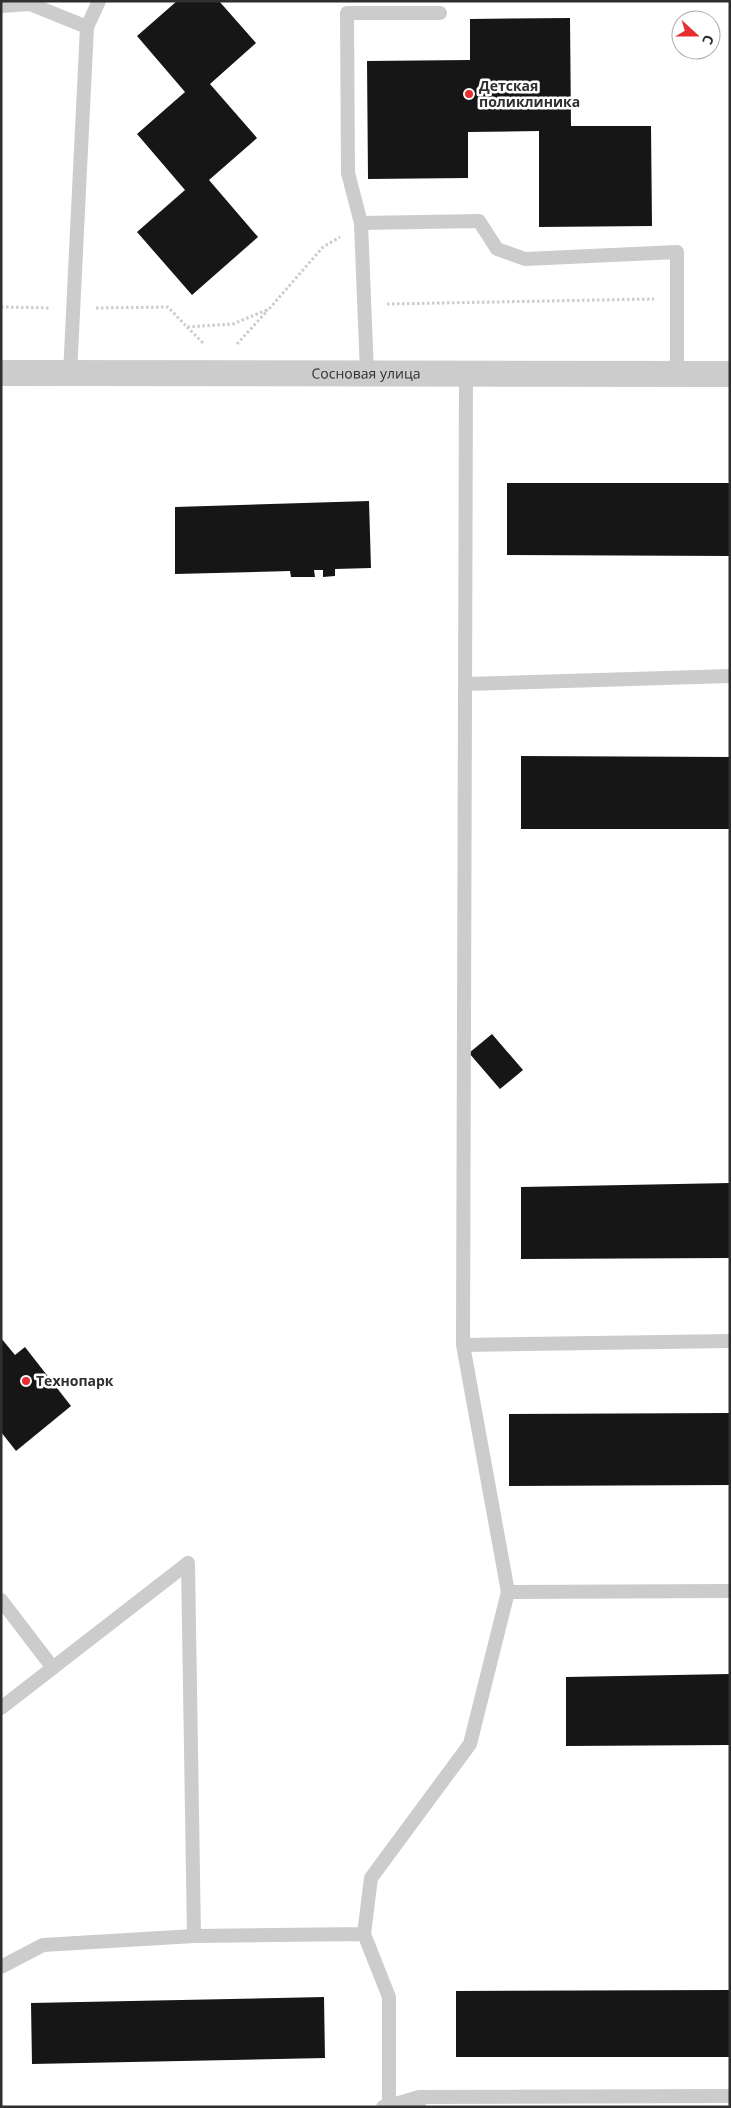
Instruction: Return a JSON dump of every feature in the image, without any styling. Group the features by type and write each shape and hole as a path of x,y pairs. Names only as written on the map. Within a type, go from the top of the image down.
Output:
{"street":[{"name":"Сосновая улица","path":"1,373 730,374"}],"lane":[{"path":"70,374 87,27 99,1"},
{"path":"1,6 30,4 87,27"},
{"path":"367,373 361,223 348,173 347,13 440,13"},
{"path":"361,223 479,221 497,249 525,259 677,252 677,374"},
{"path":"389,2106 389,1997 364,1934 371,1878 470,1744 508,1592 463,1345 466,374"},
{"path":"465,684 730,676"},
{"path":"463,1345 730,1341"},
{"path":"1,1708 188,1563 194,1936"},
{"path":"508,1592 730,1591"},
{"path":"1,1600 53,1668"},
{"path":"1,1967 44,1944 194,1936 364,1934"},
{"path":"383,2107 419,2102 730,2096"}],"path":[{"path":"229,346 238,343 323,247 361,223"},
{"path":"364,305 677,298"},
{"path":"1,307 168,308 210,351"},
{"path":"187,327 233,324 269,309"}],"building":[{"path":"177,1 219,1 256,43 210,84 257,138 209,180 258,237 192,295 137,232 185,190 137,134 185,92 137,36"},
{"name":"Детская поликлиника","path":"570,18 571,126 651,126 652,226 539,227 539,131 468,132 468,178 368,179 367,61 470,60 470,19"},
{"path":"507,483 730,483 730,556 507,555"},
{"path":"369,501 371,568 335,569 335,576 323,577 323,570 314,570 315,577 291,577 290,571 175,574 175,507"},
{"path":"521,756 730,757 730,829 521,829"},
{"path":"492,1034 523,1070 500,1089 469,1053"},
{"path":"730,1183 730,1258 521,1259 521,1187"},
{"name":"Технопарк","path":"1,1338 15,1355 25,1347 71,1406 16,1451 1,1432"},
{"path":"730,1413 730,1485 509,1486 509,1414"},
{"path":"730,1674 730,1745 566,1746 566,1677"},
{"path":"730,1990 730,2057 456,2057 456,1991"},
{"path":"324,1997 325,2058 32,2064 31,2003"}],"place":[{"name":"Детская поликлиника","path":"469,94"},
{"name":"Технопарк","path":"26,1381"}]}
